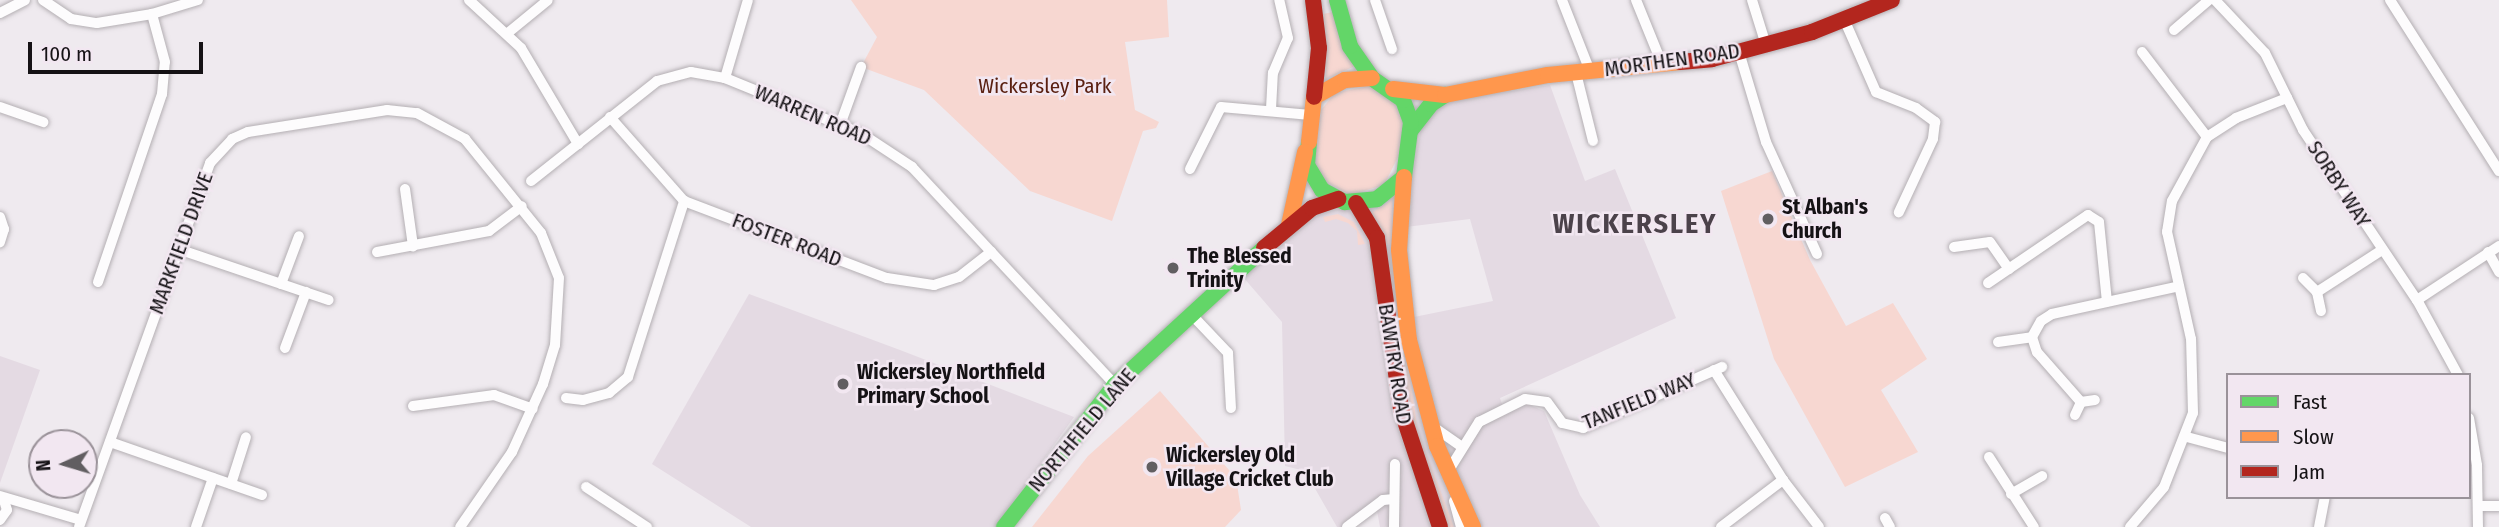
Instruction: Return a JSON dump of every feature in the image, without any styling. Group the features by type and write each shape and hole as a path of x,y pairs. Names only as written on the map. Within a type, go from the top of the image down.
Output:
{"main road":[{"path":"1289,225 1314,97 1319,48 1313,0"},
{"path":"1305,151 1317,186 1338,199 1356,203 1382,197 1404,177 1410,131 1408,111 1394,89 1372,78 1350,46 1337,0"},
{"name":"MORTHEN ROAD","path":"1394,89 1445,95 1583,72 1662,64 1739,52 1844,19 1892,0"},
{"path":"1314,97 1345,80 1372,78"},
{"path":"1410,131 1431,104 1445,95"},
{"name":"BAWTRY ROAD","path":"1404,177 1399,242 1404,307 1429,422 1449,480 1473,527"},
{"name":"NORTHFIELD LANE","path":"1004,527 1115,385 1289,225 1312,208 1338,199"},
{"name":"BAWTRY ROAD","path":"1356,203 1377,238 1401,409 1440,527"}],"street":[{"path":"0,13 25,0"},
{"path":"43,0 61,14 84,22 115,22 198,0"},
{"path":"470,0 509,32 578,144"},
{"path":"509,32 548,0"},
{"path":"724,78 748,0"},
{"path":"1271,109 1273,73 1288,38 1279,0"},
{"path":"1375,0 1392,50"},
{"path":"1562,0 1583,72 1593,141"},
{"path":"1636,0 1662,64"},
{"path":"1752,0 1766,45"},
{"path":"2174,30 2209,0"},
{"name":"SORBY WAY","path":"2215,0 2254,36 2287,98 2382,250 2417,300 2457,373"},
{"path":"2390,0 2499,171"},
{"path":"98,282 162,94 164,62 152,14"},
{"path":"1844,19 1875,92 1916,108 1935,122 1933,139 1899,212"},
{"path":"1739,52 1766,142 1817,254"},
{"path":"2142,52 2207,137"},
{"path":"841,125 861,67"},
{"name":"WARREN ROAD","path":"531,181 648,86 670,75 707,72 841,125 877,142 912,167 1115,385"},
{"path":"2130,527 2164,487 2188,437 2195,370 2176,287 2167,232 2170,209 2207,137 2236,118 2287,98"},
{"path":"0,107 43,122"},
{"path":"1191,169 1221,107 1271,109 1311,115"},
{"name":"MARKFIELD DRIVE","path":"80,524 202,178 232,139 248,132 374,111 417,113 443,124 465,139 522,206 550,246 559,278 555,345 533,410 512,452 460,527"},
{"name":"FOSTER ROAD","path":"610,117 684,201 916,286 958,278 992,252"},
{"path":"405,189 413,246"},
{"path":"566,398 583,400 609,393 628,377 684,201"},
{"path":"377,252 489,231 522,206"},
{"path":"0,217 4,229 0,242"},
{"path":"1987,284 2083,217 2093,217 2099,222 2107,302"},
{"path":"281,284 299,236"},
{"path":"1954,247 1990,242 2008,269"},
{"path":"178,249 329,300"},
{"path":"2417,300 2494,249 2499,272"},
{"path":"2318,292 2382,250"},
{"path":"2303,278 2318,292 2321,311"},
{"path":"2032,337 2041,321 2052,314 2176,287"},
{"path":"285,348 306,292"},
{"path":"1192,314 1228,353 1231,408"},
{"path":"1998,342 2032,337"},
{"path":"2032,337 2038,352 2081,402"},
{"name":"TANFIELD WAY","path":"1449,480 1461,446 1472,439 1479,422 1525,399 1547,402 1562,423 1583,428 1718,368 1783,480"},
{"path":"413,406 494,395 533,410"},
{"path":"2081,402 2095,400"},
{"path":"2075,415 2081,402"},
{"path":"1429,422 1446,440 1461,446"},
{"path":"2471,432 2480,506 2478,527"},
{"path":"231,484 246,437"},
{"path":"2188,437 2226,447"},
{"path":"110,442 262,495"},
{"path":"1989,457 2034,527"},
{"path":"1394,527 1395,464"},
{"path":"2011,494 2042,476"},
{"path":"196,527 213,478"},
{"name":"BAWTRY ROAD","path":"1449,480 1461,527"},
{"path":"1721,527 1783,480 1819,527"},
{"path":"586,487 647,527"},
{"path":"2,498 80,524"},
{"path":"0,520 6,510 2,498"},
{"path":"1347,527 1384,500 1394,499"},
{"path":"2319,527 2325,499"},
{"path":"2480,506 2499,506"},
{"path":"624,527 631,517"}],"shaded area":[{"path":"1550,85 1585,181 1615,169 1676,318 1500,398 1504,410 1525,403 1544,411 1580,495 1600,527 1380,527 1376,505 1347,527 1337,527 1305,471 1285,466 1282,322 1243,277 1301,222 1325,210 1373,208 1410,187 1421,129 1438,104 1510,86 1511,91","holes":["1470,219 1493,301 1414,317 1406,227"]},
{"name":"Wickersley Northfield Primary School","path":"749,294 1074,417 995,527 751,527 652,464"},
{"path":"0,356 40,370 0,483"}],"green space":[{"name":"Wickersley Park","path":"851,0 1167,0 1169,37 1125,42 1135,110 1159,122 1156,128 1143,131 1112,221 1030,191 924,90 861,67 877,37"},
{"path":"1333,12 1355,66 1326,79 1323,14"},
{"path":"1369,86 1395,103 1403,122 1400,153 1384,185 1350,195 1325,181 1315,162 1321,110 1335,93"},
{"path":"1772,171 1810,260 1846,326 1893,303 1927,359 1881,390 1918,452 1845,487 1774,359 1721,191"},
{"path":"1392,200 1393,244 1384,245 1371,213"},
{"path":"1338,214 1354,222 1365,244 1358,245 1357,231 1348,223 1336,219 1325,222 1323,217"},
{"path":"1394,269 1418,431 1454,527 1446,527 1410,425 1387,270"},
{"name":"Wickersley Old Village Cricket Club","path":"1160,391 1236,478 1241,510 1225,527 1032,527 1088,456"}],"traffic: fast":[{"path":"1309,142 1307,165 1322,190 1345,202 1377,199 1404,177 1411,122 1403,100 1372,78 1350,46 1337,0"},
{"path":"1410,131 1431,104 1445,95"},
{"path":"1004,527 1115,385 1264,248"}],"traffic: slow":[{"path":"1393,89 1445,95 1548,75 1680,62"},
{"path":"1309,142 1314,97 1345,80 1372,78"},
{"path":"1289,225 1305,152"},
{"path":"1404,177 1399,250 1409,340 1437,446 1473,527"}],"traffic: jam":[{"path":"1313,0 1319,48 1314,97"},
{"path":"1680,62 1712,59 1812,32 1892,0"},
{"path":"1264,248 1312,208 1338,199"},
{"path":"1356,203 1377,238 1401,409 1440,527"}],"place":[{"name":"St Alban's Church","path":"1768,219"},
{"name":"The Blessed Trinity","path":"1173,268"},
{"name":"Wickersley Northfield Primary School","path":"843,384"},
{"name":"Wickersley Old Village Cricket Club","path":"1152,467"}],"district":[{"name":"WICKERSLEY","path":"1635,224"}]}
